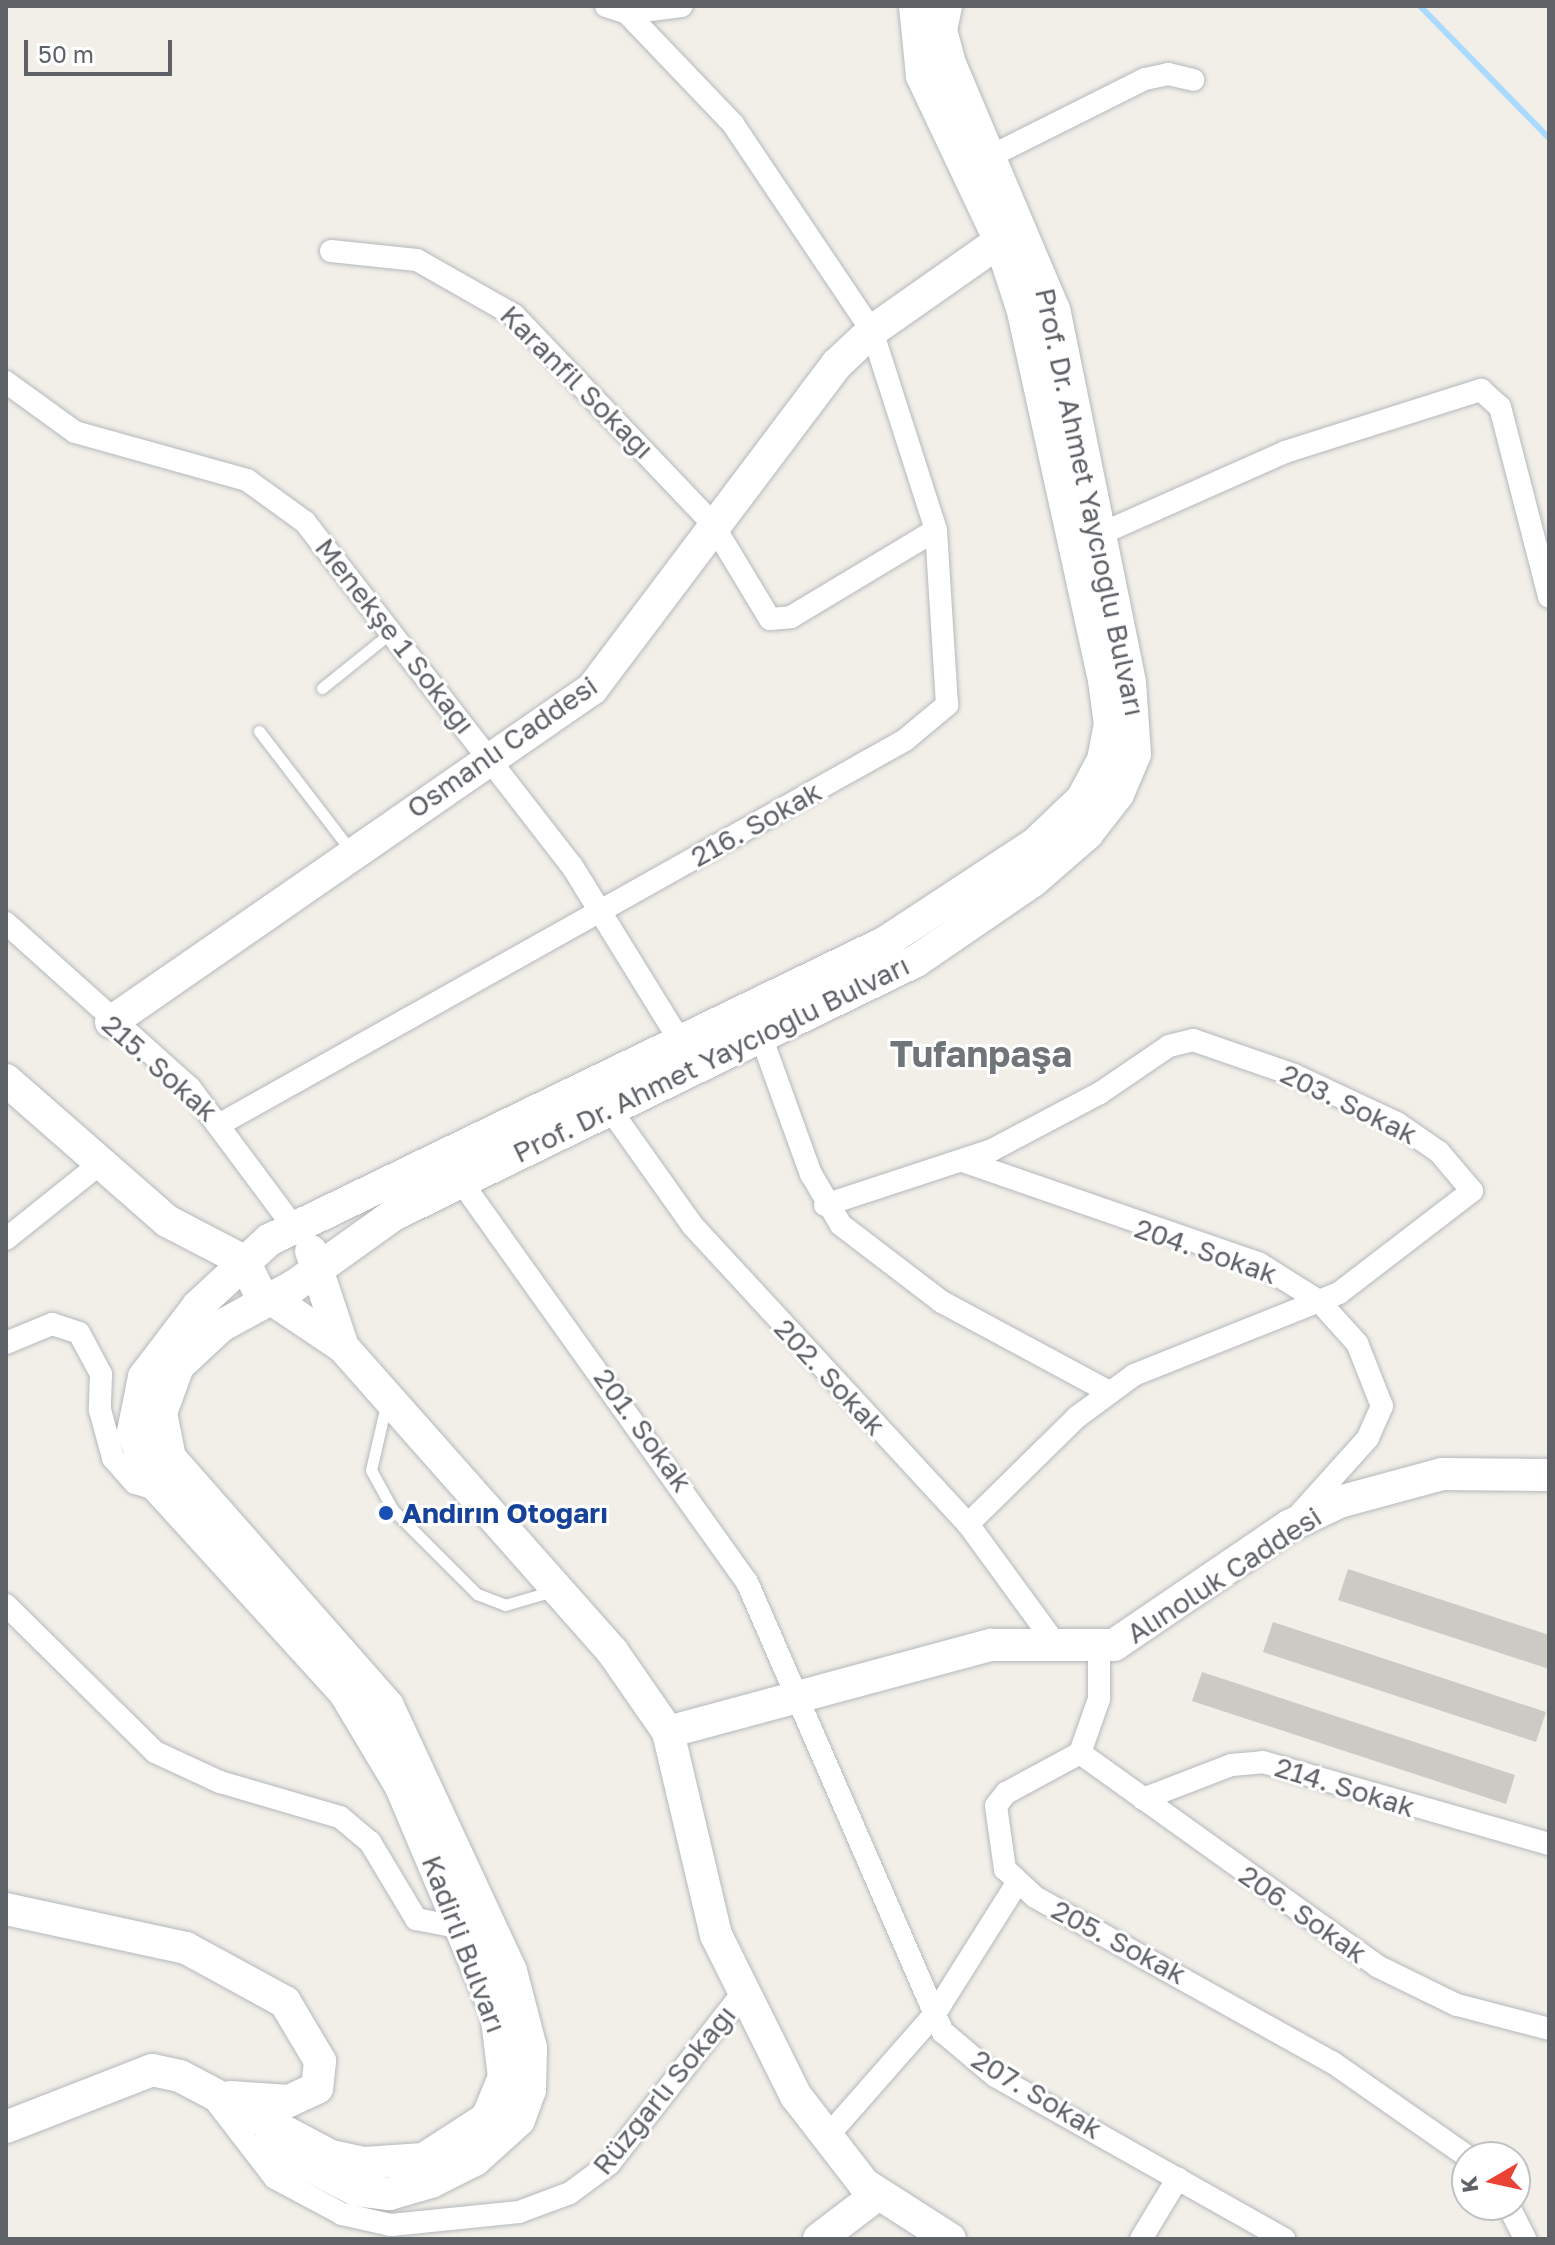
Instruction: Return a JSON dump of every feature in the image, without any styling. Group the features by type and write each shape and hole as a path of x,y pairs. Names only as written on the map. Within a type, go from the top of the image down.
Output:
{"main road":[{"name":"Prof. Dr. Ahmet Yaycıoğlu Bulvarı","path":"295,1229 681,1041 836,970 997,871 1069,814 1103,760 1110,725 1104,680 1022,308 1000,241 922,76 915,6"},
{"name":"Prof. Dr. Ahmet Yaycıoğlu Bulvarı","path":"315,1270 352,1240 460,1180 762,1039 949,939 1043,874 1107,811 1138,737 1054,310 944,47 946,6"},
{"name":"Osmanlı Caddesi","path":"111,1022 601,681 712,523 794,415 872,331 1000,241"},
{"path":"6,1080 184,1234 244,1261 268,1298 343,1347 646,1693 668,1732 701,1890 741,1995 825,2139 877,2195 950,2239"},
{"name":"Kadirli Bulvarı","path":"211,2095 355,2162 412,2162 461,2140 495,2106 505,2054 462,1928 369,1726 159,1490 136,1449 138,1392 167,1344 244,1261 295,1229"},
{"path":"295,1229 315,1270 343,1347"},
{"name":"Kadirli Bulvarı","path":"211,2095 284,2157 336,2184 389,2194 452,2173 493,2145 525,2107 532,2068 511,1971 388,1706 200,1497 164,1442 165,1395 178,1366 221,1326 315,1270"},
{"name":"Alınoluk Caddesi","path":"668,1732 991,1645 1054,1642 1099,1649 1154,1624 1289,1526 1411,1479 1499,1469 1549,1475"},
{"path":"6,2127 152,2070 211,2095 289,2101 312,2093 320,2061 296,2012 230,1966 186,1948 8,1913"},
{"path":"819,2239 877,2195"}],"street":[{"path":"616,9 682,6"},
{"name":"216. Sokak","path":"222,1123 941,715 947,705 948,631 936,530 872,331 733,124 616,9"},
{"path":"991,156 1145,79 1193,80"},
{"name":"Karanfil Sokağı","path":"331,251 417,260 494,299 712,523 761,611 781,621 936,530"},
{"name":"Menekşe 1 Sokağı","path":"6,382 75,432 267,490 320,538 490,756 602,910 696,1070"},
{"path":"1098,535 1285,452 1481,390 1500,407 1549,597"},
{"name":"215. Sokak","path":"6,923 222,1123 295,1229"},
{"path":"762,1039 825,1205 860,1244 942,1302 1109,1392"},
{"name":"203. Sokak","path":"825,1205 963,1161 1069,1111 1181,1041 1213,1045 1294,1075 1424,1139 1472,1191 1387,1261 1319,1301 1163,1359 1109,1392 968,1524"},
{"name":"202. Sokak","path":"610,1109 713,1251 968,1524 1054,1642"},
{"name":"204. Sokak","path":"963,1161 1260,1264 1319,1301 1357,1343 1382,1406 1368,1438 1289,1526"},
{"path":"6,1239 101,1163"},
{"name":"201. Sokak","path":"460,1180 723,1542 799,1697"},
{"path":"7,1343 52,1324 79,1333 101,1374 102,1419 113,1458 135,1483 159,1490"},
{"path":"6,1605 155,1752 220,1782 340,1817 370,1842 416,1919 462,1928"},
{"path":"825,2139 934,2015 1017,1883 997,1848 996,1806 1006,1793 1080,1753 1099,1699 1099,1649"},
{"name":"207. Sokak","path":"799,1697 934,2015 995,2076 1284,2239"},
{"name":"206. Sokak","path":"1080,1753 1401,1979 1457,2005 1549,2029"},
{"name":"214. Sokak","path":"1143,1799 1231,1765 1263,1762 1549,1844"},
{"name":"205. Sokak","path":"1017,1883 1277,2028 1451,2146"},
{"name":"Rüzgarlı Sokağı","path":"211,2095 275,2178 342,2214 391,2225 519,2212 570,2193 609,2164 741,1995"},
{"path":"1141,2239 1178,2178"},
{"path":"1516,2221 1525,2239"}],"lane":[{"path":"322,688 394,631"},
{"path":"259,731 352,852"},
{"path":"387,1397 371,1470 393,1510 477,1594 505,1605 558,1590"}],"building":[{"path":"1348,1569 1549,1635 1549,1669 1338,1600"},
{"path":"1273,1622 1546,1712 1536,1742 1263,1652"},
{"path":"1202,1672 1515,1775 1506,1804 1192,1701"}],"waterway":[{"path":"1420,6 1549,138"}],"place":[{"name":"Andırın Otogarı","path":"386,1513"}],"district":[{"name":"Tufanpaşa","path":"981,1054"}]}
